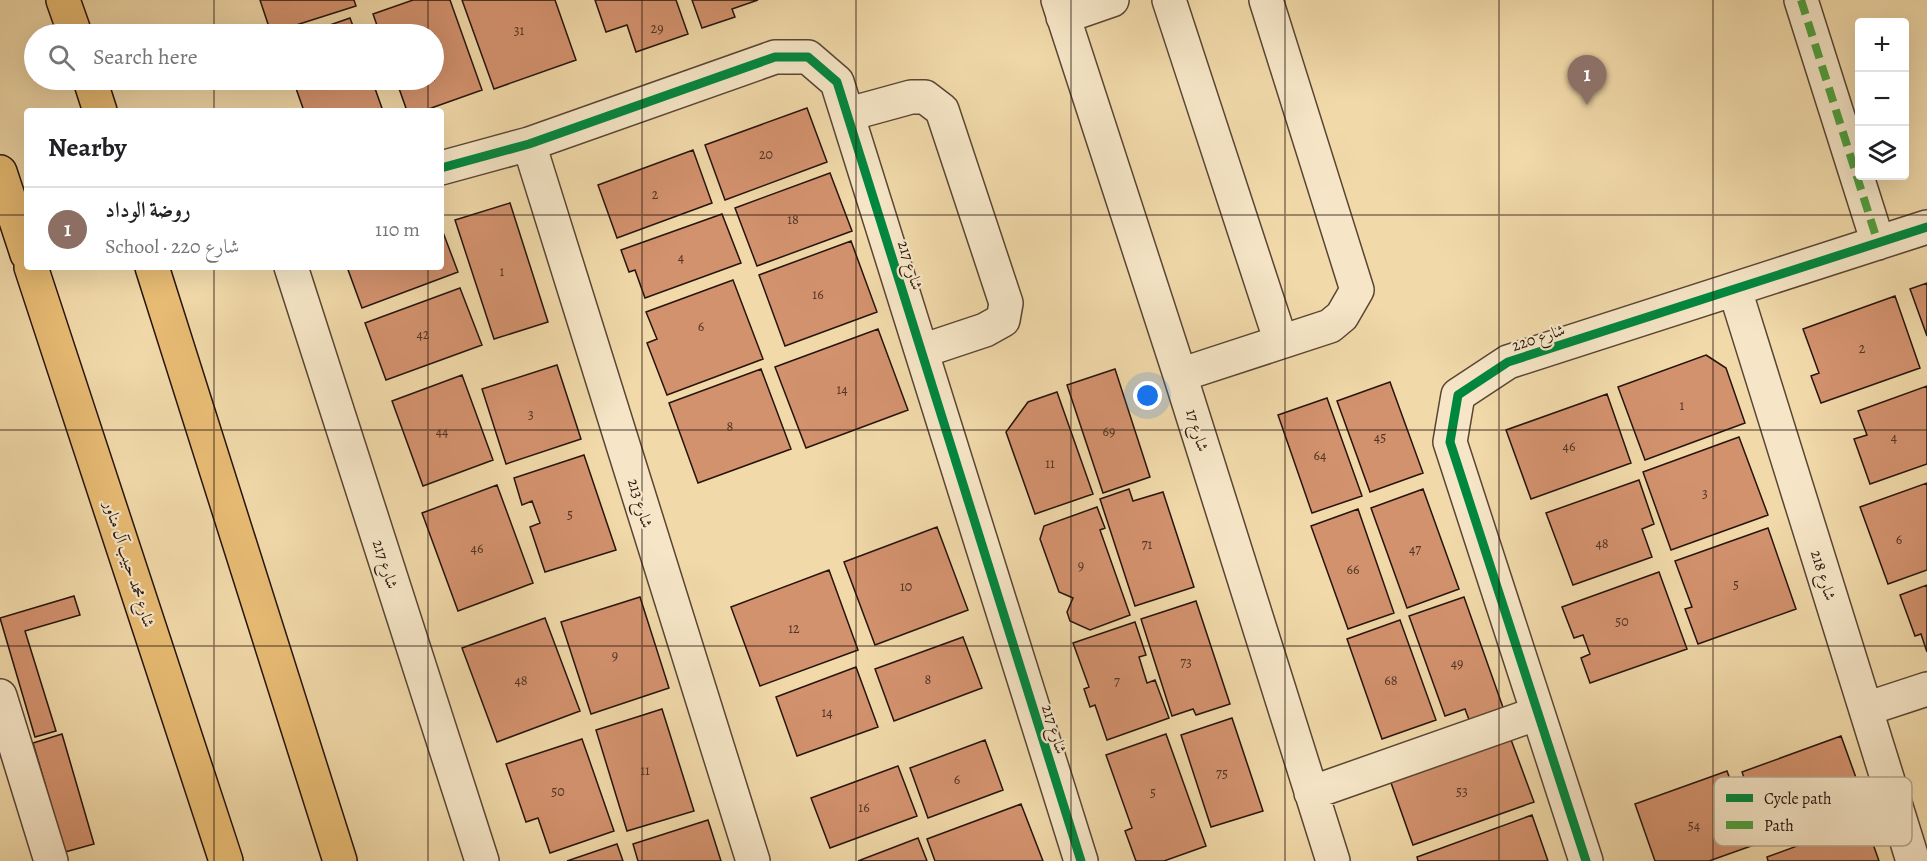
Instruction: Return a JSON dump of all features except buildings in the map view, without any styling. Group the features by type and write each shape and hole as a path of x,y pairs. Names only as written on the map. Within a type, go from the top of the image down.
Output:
{"main road":[{"path":"63,0 71,24"},
{"path":"93,90 99,108"},
{"path":"0,172 24,245"},
{"name":"شارع محمد حبيب آل مناور","path":"33,270 226,861"},
{"path":"153,270 340,861"}],"street":[{"path":"1061,8 1113,0"},
{"path":"1168,0 1281,342"},
{"path":"1180,375 1329,326 1342,316 1357,290 1266,0"},
{"path":"1801,0 1878,243"},
{"name":"شارع 17","path":"1061,8 1180,375 1332,861"},
{"name":"شارع 217","path":"444,167 529,144 775,57 808,57 837,82 849,114 1081,861"},
{"path":"849,114 911,97 925,97 942,110 1006,303 1003,320 986,330 922,351"},
{"name":"شارع 213","path":"529,144 753,861"},
{"name":"شارع 220","path":"1586,861 1450,442 1458,395 1508,362 1927,227"},
{"name":"شارع 217","path":"292,270 482,861"},
{"name":"شارع 218","path":"1735,290 1887,777"},
{"path":"1866,709 1927,689"},
{"path":"0,696 51,861"},
{"path":"1311,793 1538,713"},
{"name":"شارع 218","path":"1908,846 1913,861"}],"marked path":[{"path":"1801,0 1878,243"}],"cycle path":[{"path":"444,167 529,144 775,57 808,57 837,82 1081,861"},
{"path":"1586,861 1450,442 1458,395 1508,362 1927,227"}],"place":[{"name":"روضة الوداد","path":"1587,105"}]}
